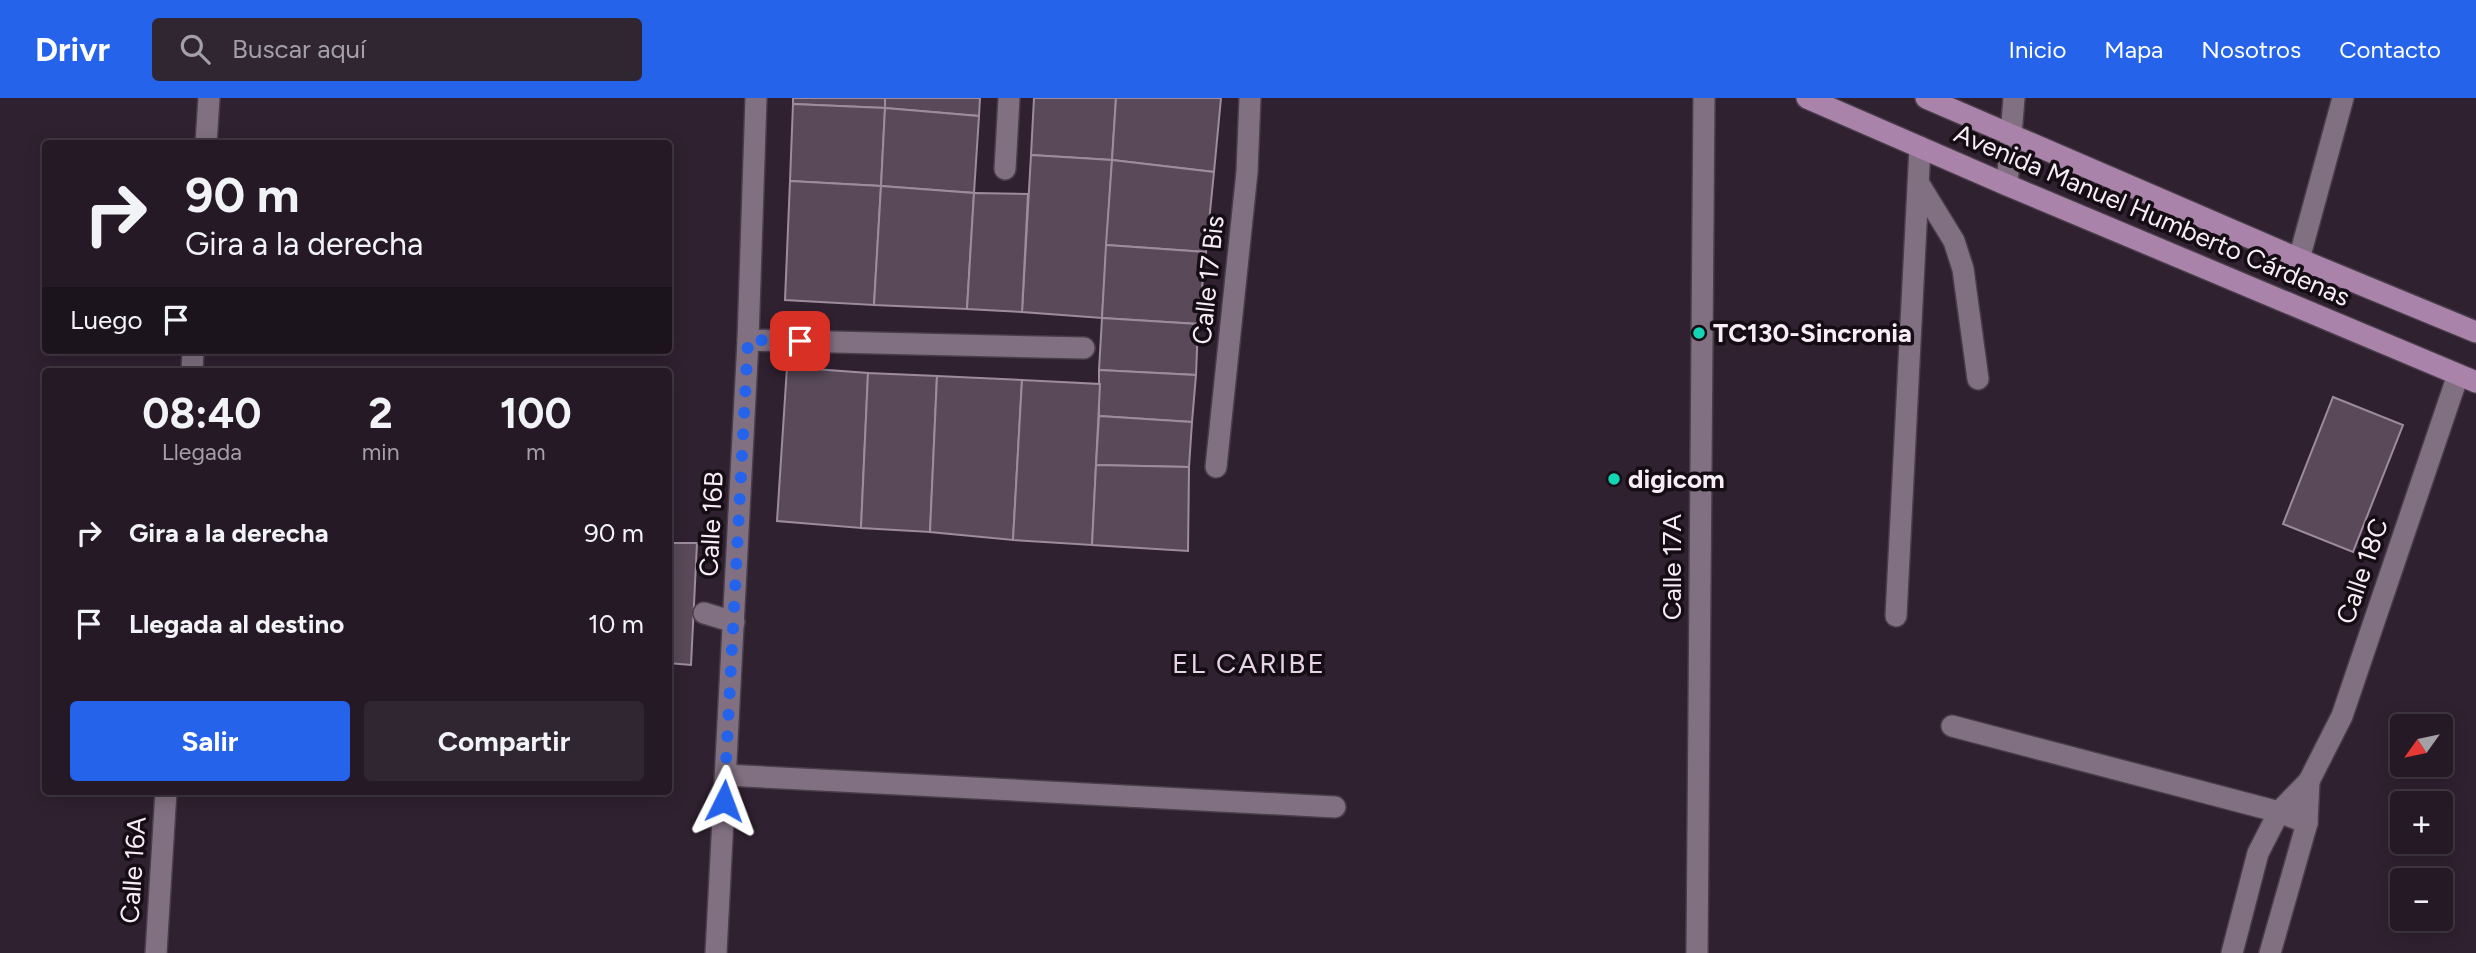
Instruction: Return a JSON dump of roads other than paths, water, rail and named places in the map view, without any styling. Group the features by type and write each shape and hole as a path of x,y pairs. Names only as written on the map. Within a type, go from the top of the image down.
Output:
{"main road":[{"name":"Avenida Manuel Humberto Cárdenas","path":"1807,98 2467,378"},
{"name":"Avenida Manuel Humberto Cárdenas","path":"1926,98 2476,332"}],"street":[{"path":"206,140 208,98"},
{"name":"Calle 16B","path":"716,953 748,340 756,98"},
{"path":"1004,169 1009,98"},
{"name":"Calle 17 Bis","path":"1216,467 1247,172 1250,98"},
{"name":"Calle 17A","path":"1697,953 1704,98"},
{"path":"2007,185 2014,98"},
{"path":"2300,259 2343,98"},
{"path":"1896,616 1920,147"},
{"path":"1919,184 1954,241 1963,269 1978,379"},
{"path":"748,340 1084,348"},
{"name":"Calle 18C","path":"2232,953 2258,853 2279,813 2309,781 2342,716 2467,378"},
{"path":"704,613 734,622"},
{"path":"1952,726 2279,813 2307,823"},
{"path":"726,775 1335,807"},
{"name":"Calle 18C","path":"2270,953 2307,823 2309,781"},
{"name":"Calle 16A","path":"156,953 166,795"}],"place":[{"name":"TC130-Sincronia","path":"1699,333"},
{"name":"digicom","path":"1614,479"}],"district":[{"name":"EL CARIBE","path":"1249,663"}]}
